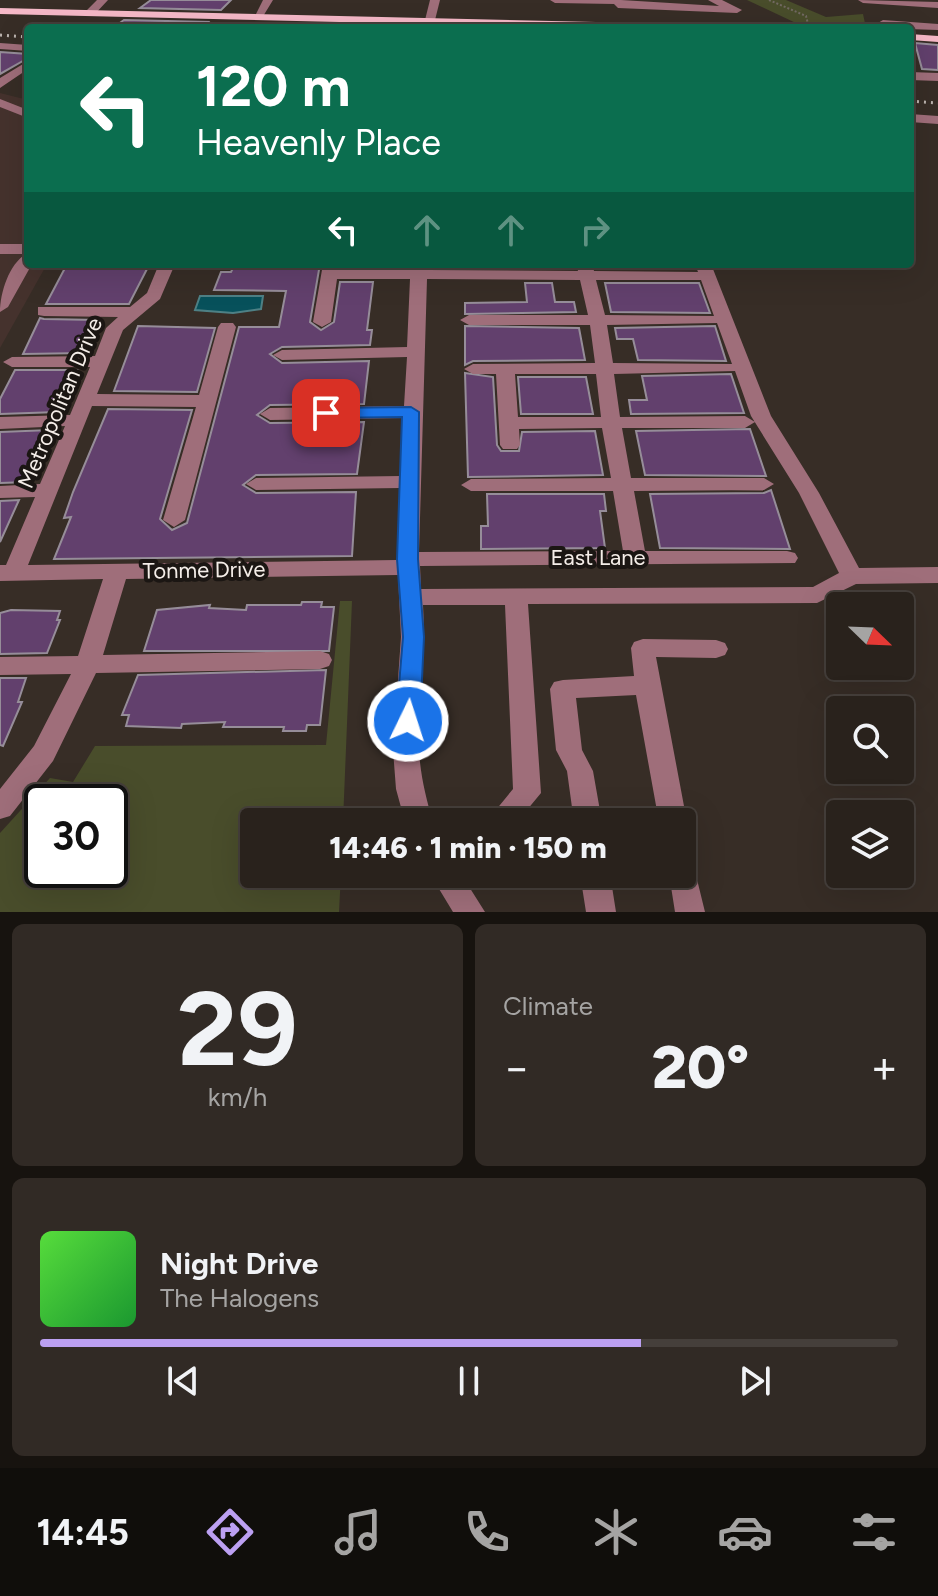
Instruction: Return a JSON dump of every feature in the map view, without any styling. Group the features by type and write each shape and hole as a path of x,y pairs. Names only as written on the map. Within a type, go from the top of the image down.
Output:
{"main road":[{"path":"0,11 286,16 429,24 615,24"},
{"path":"914,37 938,39"}],"street":[{"path":"90,13 103,0"},
{"path":"258,16 268,0"},
{"path":"429,24 435,0"},
{"path":"555,0 737,10 713,0"},
{"path":"863,0 938,5"},
{"path":"615,24 617,2"},
{"path":"283,24 286,16"},
{"path":"914,25 938,27"},
{"path":"0,46 24,48"},
{"path":"0,84 24,67"},
{"path":"914,76 938,77"},
{"path":"0,103 24,112"},
{"path":"914,118 938,120"},
{"path":"0,249 24,249"},
{"path":"0,307 24,265"},
{"name":"Metropolitan Drive","path":"7,573 48,490 115,328 154,295 165,268"},
{"path":"416,808 406,750 413,637 408,563 418,268"},
{"path":"322,322 331,269 699,270 761,416 809,493 852,576"},
{"path":"585,270 598,319 611,422 635,557"},
{"path":"44,311 131,312"},
{"path":"469,320 710,320"},
{"path":"174,520 227,327"},
{"path":"282,355 414,352"},
{"path":"12,362 101,361"},
{"path":"505,368 510,445"},
{"path":"473,369 728,368"},
{"path":"86,400 207,401"},
{"path":"270,414 411,412"},
{"path":"0,423 77,420"},
{"path":"509,423 745,422"},
{"path":"256,484 410,482"},
{"path":"471,485 764,484"},
{"path":"0,492 48,490"},
{"name":"East Lane","path":"408,563 635,557 787,558"},
{"name":"Tonme Drive","path":"7,573 408,563"},
{"path":"0,808 55,738 88,664 117,572"},
{"path":"412,597 817,595 852,576 938,575"},
{"path":"513,808 527,793 516,598"},
{"path":"670,808 643,648 716,649"},
{"path":"0,666 320,660"},
{"path":"586,808 580,771 569,750 563,689 647,685"},
{"path":"454,888 470,912"},
{"path":"597,888 601,912"},
{"path":"686,888 690,912"}],"path":[{"path":"769,0 806,16 808,24"}],"shaded area":[{"path":"0,93 24,99 24,268 45,268 0,348"}],"green space":[{"path":"747,0 786,0 826,17 863,14 865,24 798,24"},
{"path":"340,601 352,601 344,808 240,808 240,888 340,888 339,912 0,912 0,833 24,807 24,888 128,888 128,784 45,784 50,778 73,782 95,746 326,745"}],"water":[{"path":"200,296 263,296 261,309 233,313 195,310"}],"building":[{"path":"151,0 231,0 221,10 140,8"},
{"path":"124,20 208,22 206,24 118,24"},
{"path":"915,43 938,45 938,70 922,69"},
{"path":"0,52 24,54 24,60 0,74"},
{"path":"65,268 147,268 129,304 46,304"},
{"path":"233,268 319,268 310,322 321,330 334,322 340,282 373,282 367,330 372,330 370,345 282,347 270,354 282,363 369,361 364,404 270,405 257,415 270,423 364,422 357,474 256,475 243,485 256,493 356,492 352,556 54,559 71,517 64,518 73,492 108,409 192,410 160,519 172,530 187,523 239,327 279,327 286,291 214,290 221,272 231,272"},
{"path":"603,268 694,268 694,269"},
{"path":"525,283 552,283 555,302 574,302 576,312 465,314 465,303 527,302"},
{"path":"605,283 699,283 710,313 611,312"},
{"path":"40,318 98,320 84,353 23,354"},
{"path":"138,326 215,328 197,392 114,391"},
{"path":"465,326 579,328 585,360 473,361 465,365"},
{"path":"715,326 726,361 638,360 633,339 617,339 615,328"},
{"path":"15,370 77,370 58,412 0,414 0,399"},
{"path":"465,373 493,377 497,445 501,451 519,451 522,432 595,431 603,475 468,477"},
{"path":"731,374 744,413 631,414 629,400 647,400 642,376"},
{"path":"518,377 586,377 593,414 521,414"},
{"path":"750,429 766,476 645,475 636,431"},
{"path":"50,430 28,482 0,483 0,432"},
{"path":"771,490 790,549 660,548 650,494 764,493"},
{"path":"487,494 604,494 606,511 600,511 605,548 481,549 481,526 488,526"},
{"path":"19,500 0,542 0,501"},
{"path":"302,602 322,602 321,607 334,607 329,651 144,651 157,610 210,605 209,608 246,610 247,605 301,605"},
{"path":"11,610 60,611 57,620 60,620 47,653 0,654 0,613"},
{"path":"326,670 320,725 307,725 306,731 283,731 284,727 223,727 225,722 182,724 181,728 126,726 129,715 122,715 138,675"},
{"path":"0,678 26,678 18,702 22,702 3,746 0,745"}],"railway":[{"path":"0,35 24,37"},
{"path":"914,101 938,103"}],"route":[{"path":"326,413 411,412 408,559 413,637 408,721"}]}
